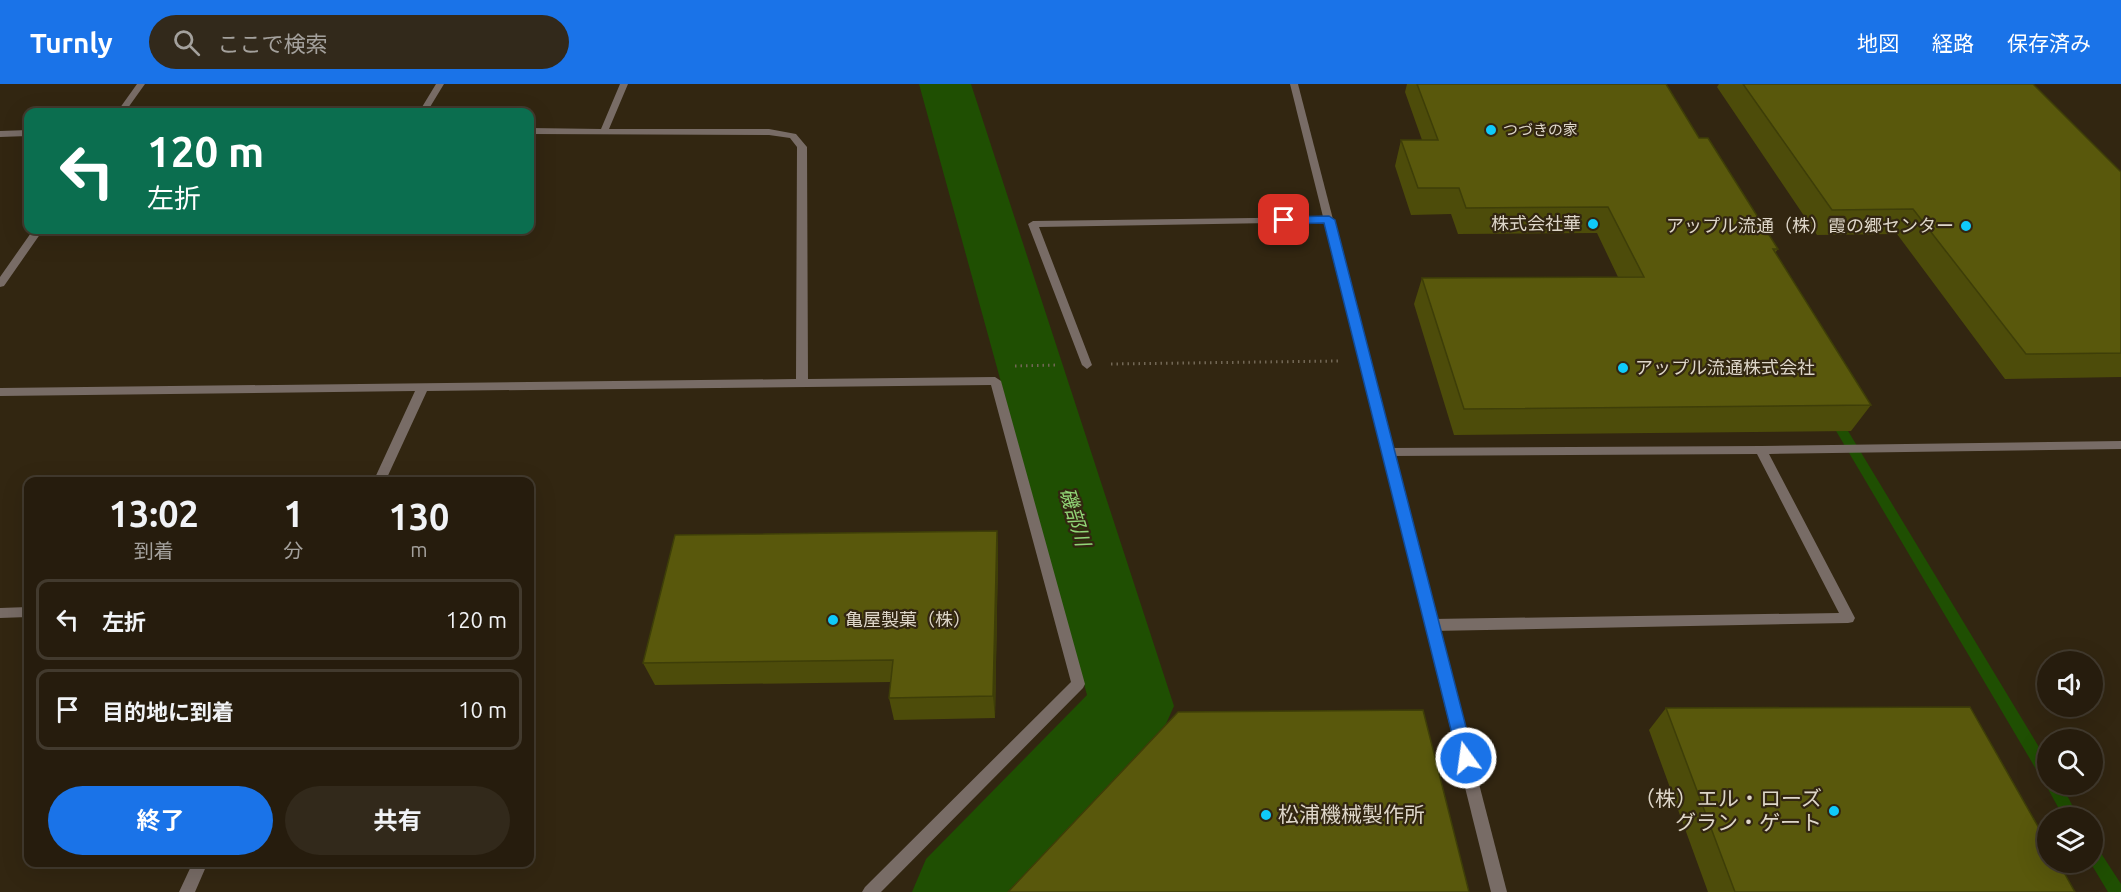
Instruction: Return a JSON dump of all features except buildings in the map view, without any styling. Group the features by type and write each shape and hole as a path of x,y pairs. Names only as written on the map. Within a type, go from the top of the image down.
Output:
{"street":[{"path":"124,108 141,84"},
{"path":"425,108 440,84"},
{"path":"604,131 624,84"},
{"path":"1294,84 1499,892"},
{"path":"534,131 769,132 793,136 802,147 802,383"},
{"path":"0,134 24,134"},
{"path":"1087,365 1033,224 1329,220"},
{"path":"0,284 35,234"},
{"path":"0,392 995,381 1078,684 870,892"},
{"path":"381,477 423,387"},
{"path":"1389,452 2121,445"},
{"path":"1432,625 1848,618 1761,450"},
{"path":"0,613 24,612"},
{"path":"187,892 199,867"}],"path":[{"path":"995,381 993,366 1365,360"}],"waterway":[{"name":"磯部川","path":"945,84 1132,706 959,892"},
{"path":"1835,419 2037,758"},
{"path":"2059,795 2066,807"},
{"path":"2103,870 2117,892"}],"place":[{"name":"つづきの家","path":"1491,130"},
{"name":"株式会社華","path":"1593,224"},
{"name":"アップル流通（株）霞の郷センター","path":"1966,226"},
{"name":"アップル流通株式会社","path":"1623,368"},
{"name":"亀屋製菓（株）","path":"833,620"},
{"name":"（株）エル・ローズ グラン・ゲート","path":"1834,811"},
{"name":"松浦機械製作所","path":"1266,815"}],"route":[{"path":"1284,220 1329,220 1466,758"}]}
